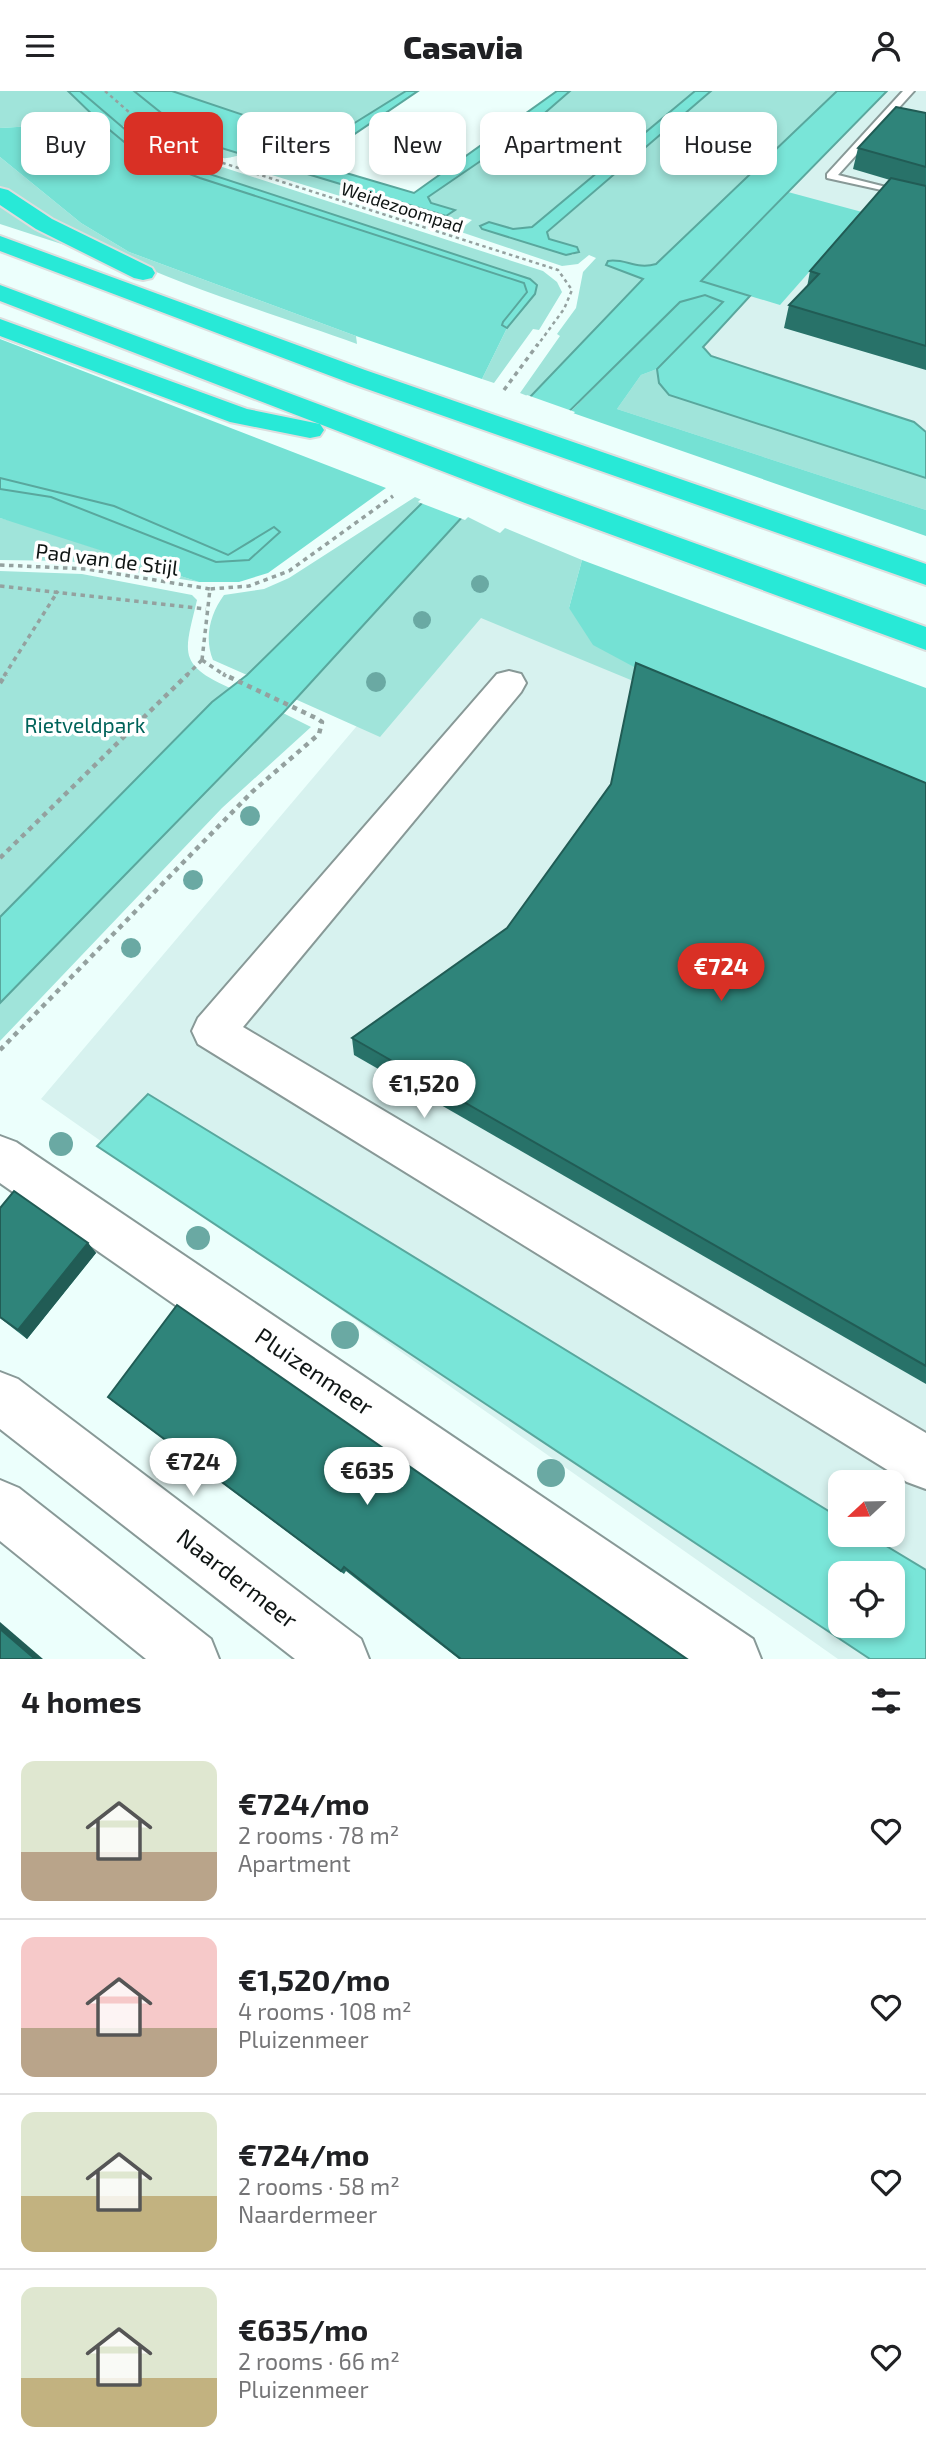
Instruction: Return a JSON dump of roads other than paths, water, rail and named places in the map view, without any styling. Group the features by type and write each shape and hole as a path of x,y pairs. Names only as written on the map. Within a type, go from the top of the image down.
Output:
{"highway":[{"path":"0,195 71,239 356,376"},
{"path":"0,243 356,376 926,575"},
{"path":"0,292 535,496 926,639"},
{"path":"0,327 240,416 413,450"}],"street":[{"path":"882,189 904,195"},
{"path":"509,683 213,1031 926,1463"},
{"name":"Pluizenmeer","path":"0,1157 733,1659"},
{"name":"Naardermeer","path":"0,1397 341,1659"},
{"path":"0,1507 191,1659"}],"lane":[{"path":"882,189 831,176 909,91"}],"park label":[{"name":"Rietveldpark","path":"85,726"}]}
